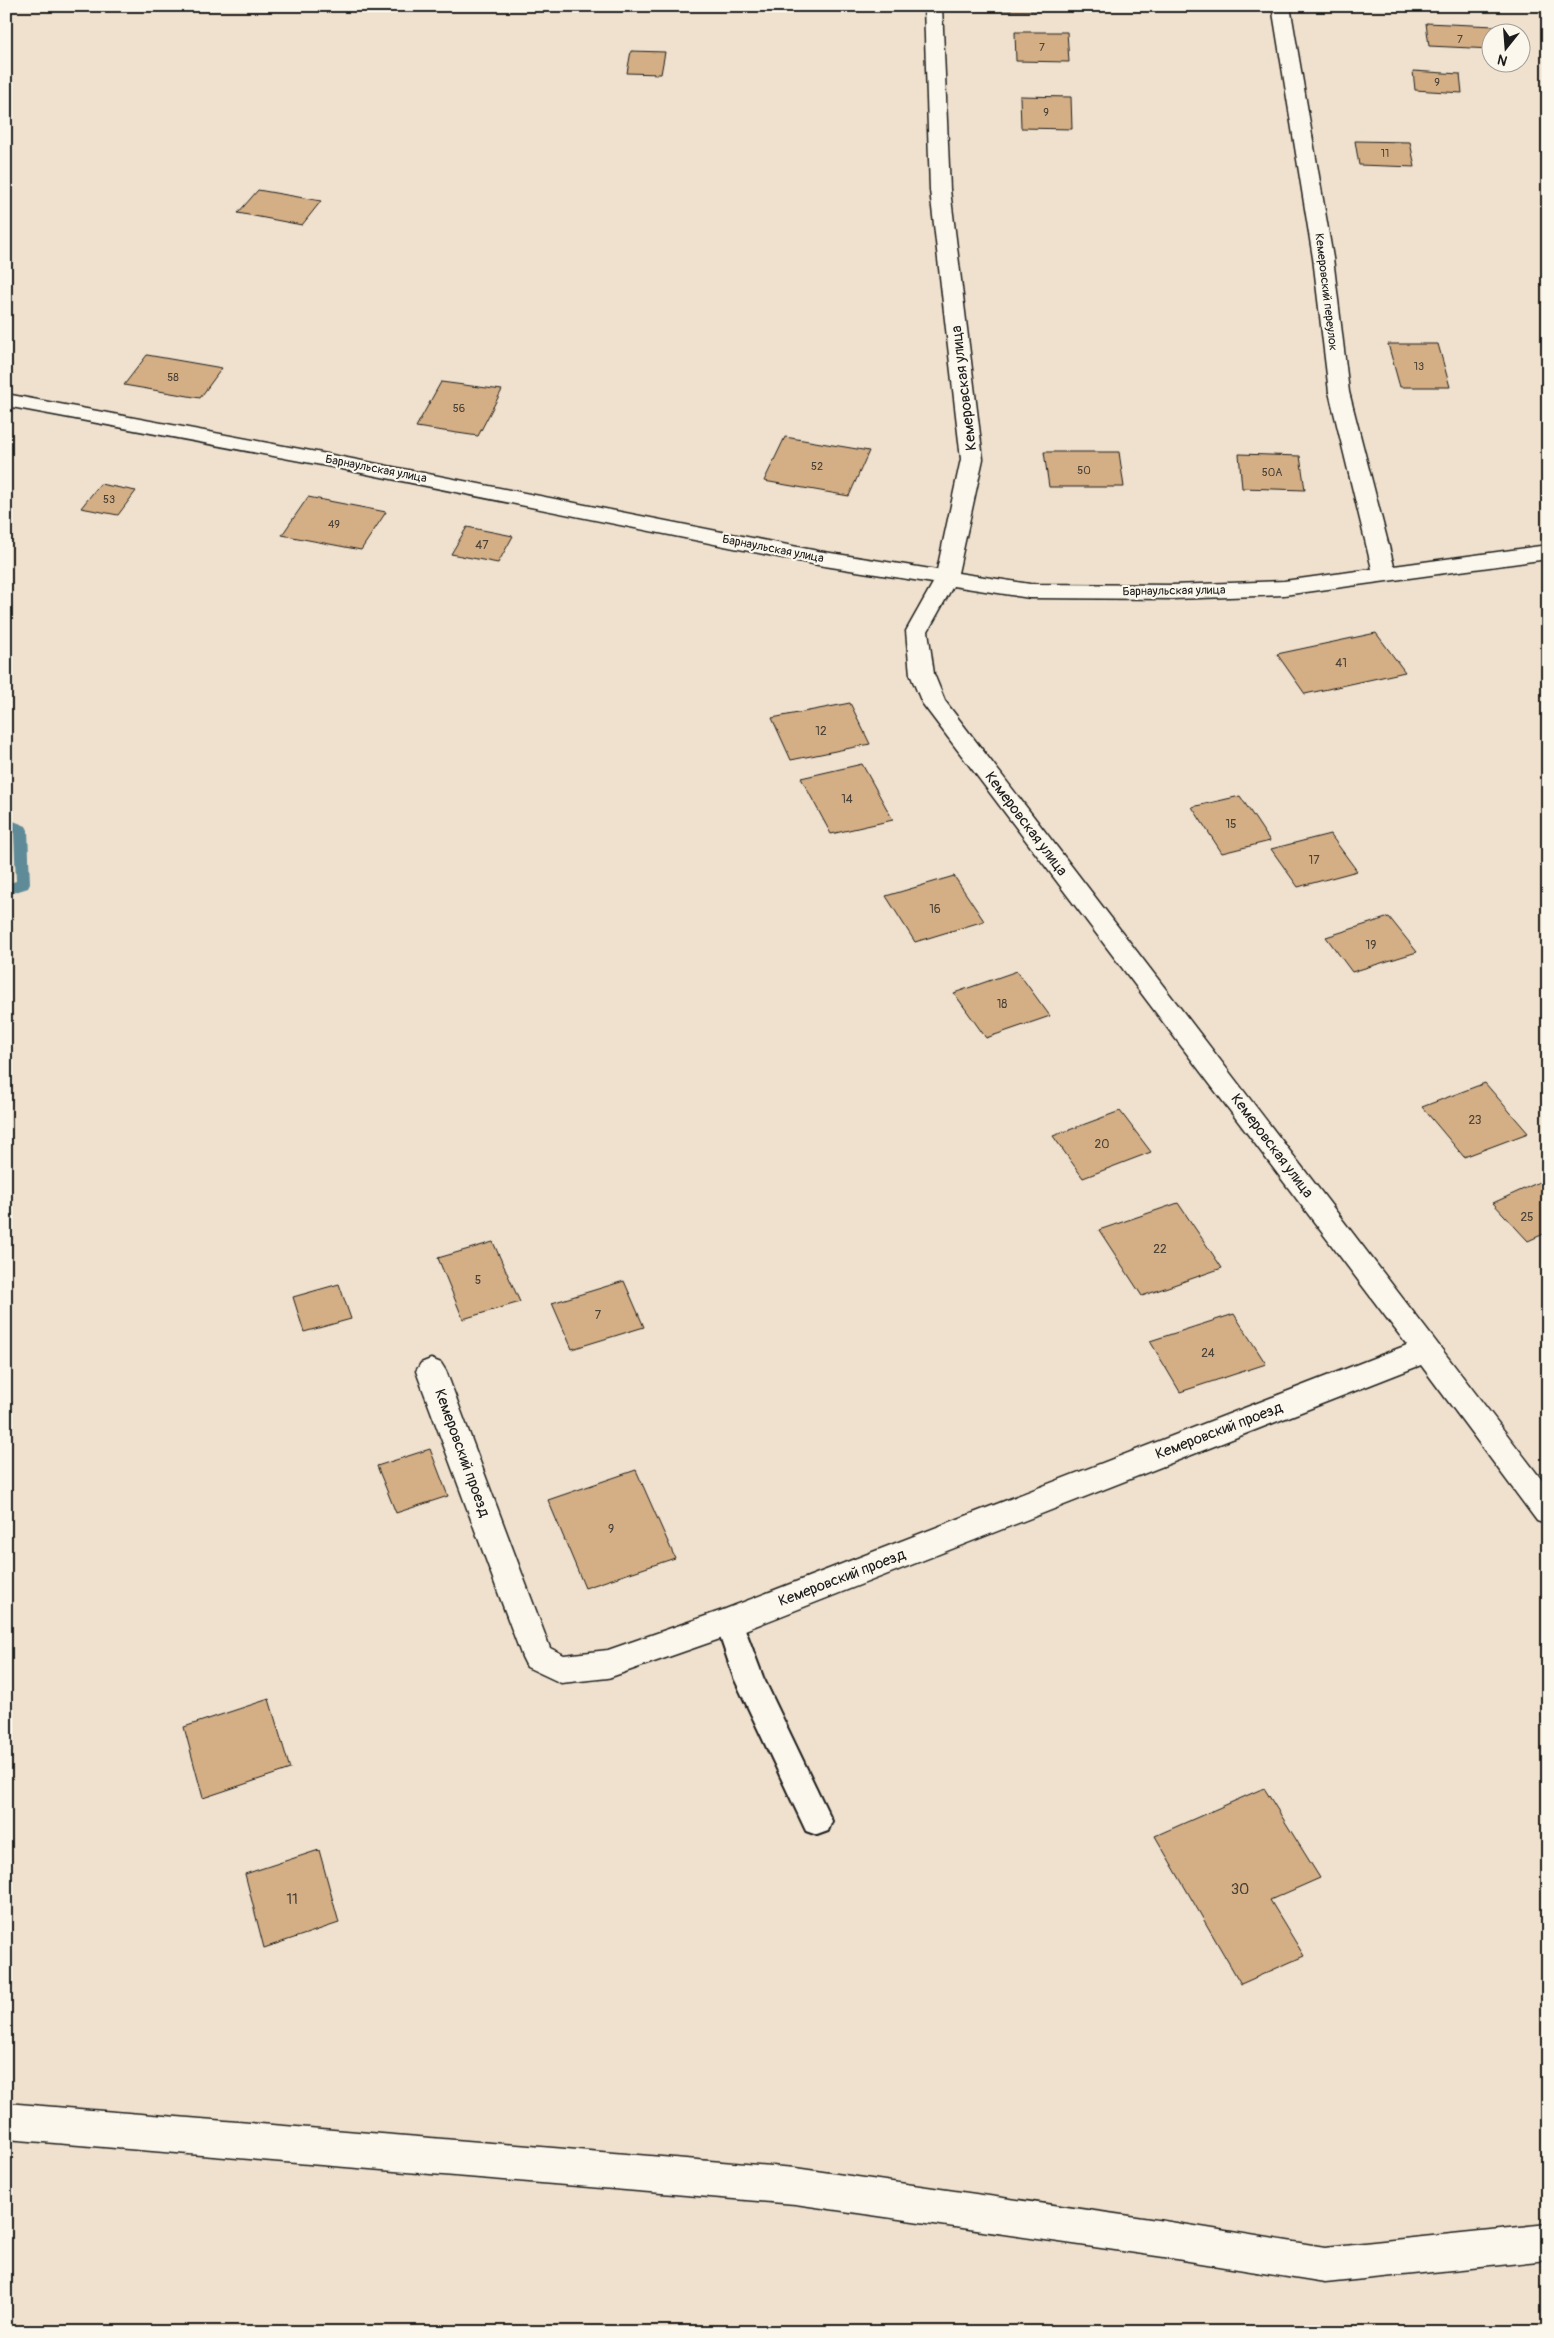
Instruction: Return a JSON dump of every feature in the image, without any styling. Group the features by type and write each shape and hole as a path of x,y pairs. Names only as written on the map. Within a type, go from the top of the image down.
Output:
{"street":[{"name":"Кемеровская улица","path":"934,6 940,190 972,459 946,580 918,631 922,674 934,703 1427,1350 1548,1512"},
{"name":"Кемеровский переулок","path":"1281,6 1323,258 1339,392 1385,575"},
{"name":"Барнаульская улица","path":"6,400 327,460 818,558 946,580 1030,591 1174,592 1284,588 1548,552"},
{"name":"Кемеровский проезд","path":"432,1371 538,1657 561,1669 608,1664 729,1622 1427,1350"},
{"path":"6,2121 795,2186 1164,2239 1325,2265 1548,2242"}],"lane":[{"path":"729,1622 749,1678 817,1821"}],"building":[{"path":"979,6 1055,6 1055,11 979,10"},
{"path":"1426,23 1482,25 1482,49 1429,46"},
{"path":"1015,32 1067,32 1069,62 1016,61"},
{"path":"631,51 665,52 661,74 627,73"},
{"path":"1413,71 1460,74 1462,93 1415,90"},
{"path":"1020,96 1071,97 1072,129 1021,128"},
{"path":"1355,141 1410,142 1415,167 1359,165"},
{"path":"258,190 321,201 302,225 238,213"},
{"path":"1388,344 1438,344 1450,387 1400,387"},
{"path":"147,355 222,368 200,398 124,385"},
{"path":"441,382 502,390 478,436 416,427"},
{"path":"785,437 869,451 849,496 764,481"},
{"path":"1044,452 1119,452 1124,487 1049,487"},
{"path":"1239,454 1300,456 1305,490 1242,488"},
{"path":"100,484 136,491 118,515 81,508"},
{"path":"308,497 386,512 361,550 282,535"},
{"path":"467,527 513,536 498,563 451,554"},
{"path":"1376,633 1405,672 1305,694 1277,654"},
{"path":"850,703 870,744 791,760 772,718"},
{"path":"862,764 893,820 831,834 801,778"},
{"path":"1240,796 1270,841 1222,853 1192,807"},
{"path":"1330,834 1357,871 1298,887 1271,849"},
{"path":"954,876 984,921 915,942 886,896"},
{"path":"1389,917 1417,952 1352,972 1326,937"},
{"path":"1017,971 1050,1016 986,1038 954,993"},
{"path":"1485,1083 1528,1133 1464,1157 1422,1107"},
{"path":"1120,1111 1151,1152 1083,1178 1053,1136"},
{"path":"1548,1178 1548,1232 1528,1241 1493,1203"},
{"path":"1178,1203 1222,1268 1142,1296 1099,1230"},
{"path":"493,1242 520,1302 463,1319 438,1258"},
{"path":"624,1281 644,1327 572,1349 552,1303"},
{"path":"339,1284 351,1319 304,1332 293,1297"},
{"path":"1234,1314 1266,1364 1180,1392 1150,1341"},
{"path":"430,1449 448,1496 396,1513 377,1466"},
{"path":"636,1470 675,1558 585,1588 548,1500"},
{"path":"269,1699 290,1769 203,1798 184,1727"},
{"path":"1264,1788 1320,1878 1270,1900 1304,1956 1241,1984 1155,1836"},
{"path":"319,1850 339,1923 264,1948 245,1874"}],"waterway":[{"path":"6,823 21,830 23,884 6,890"}]}
